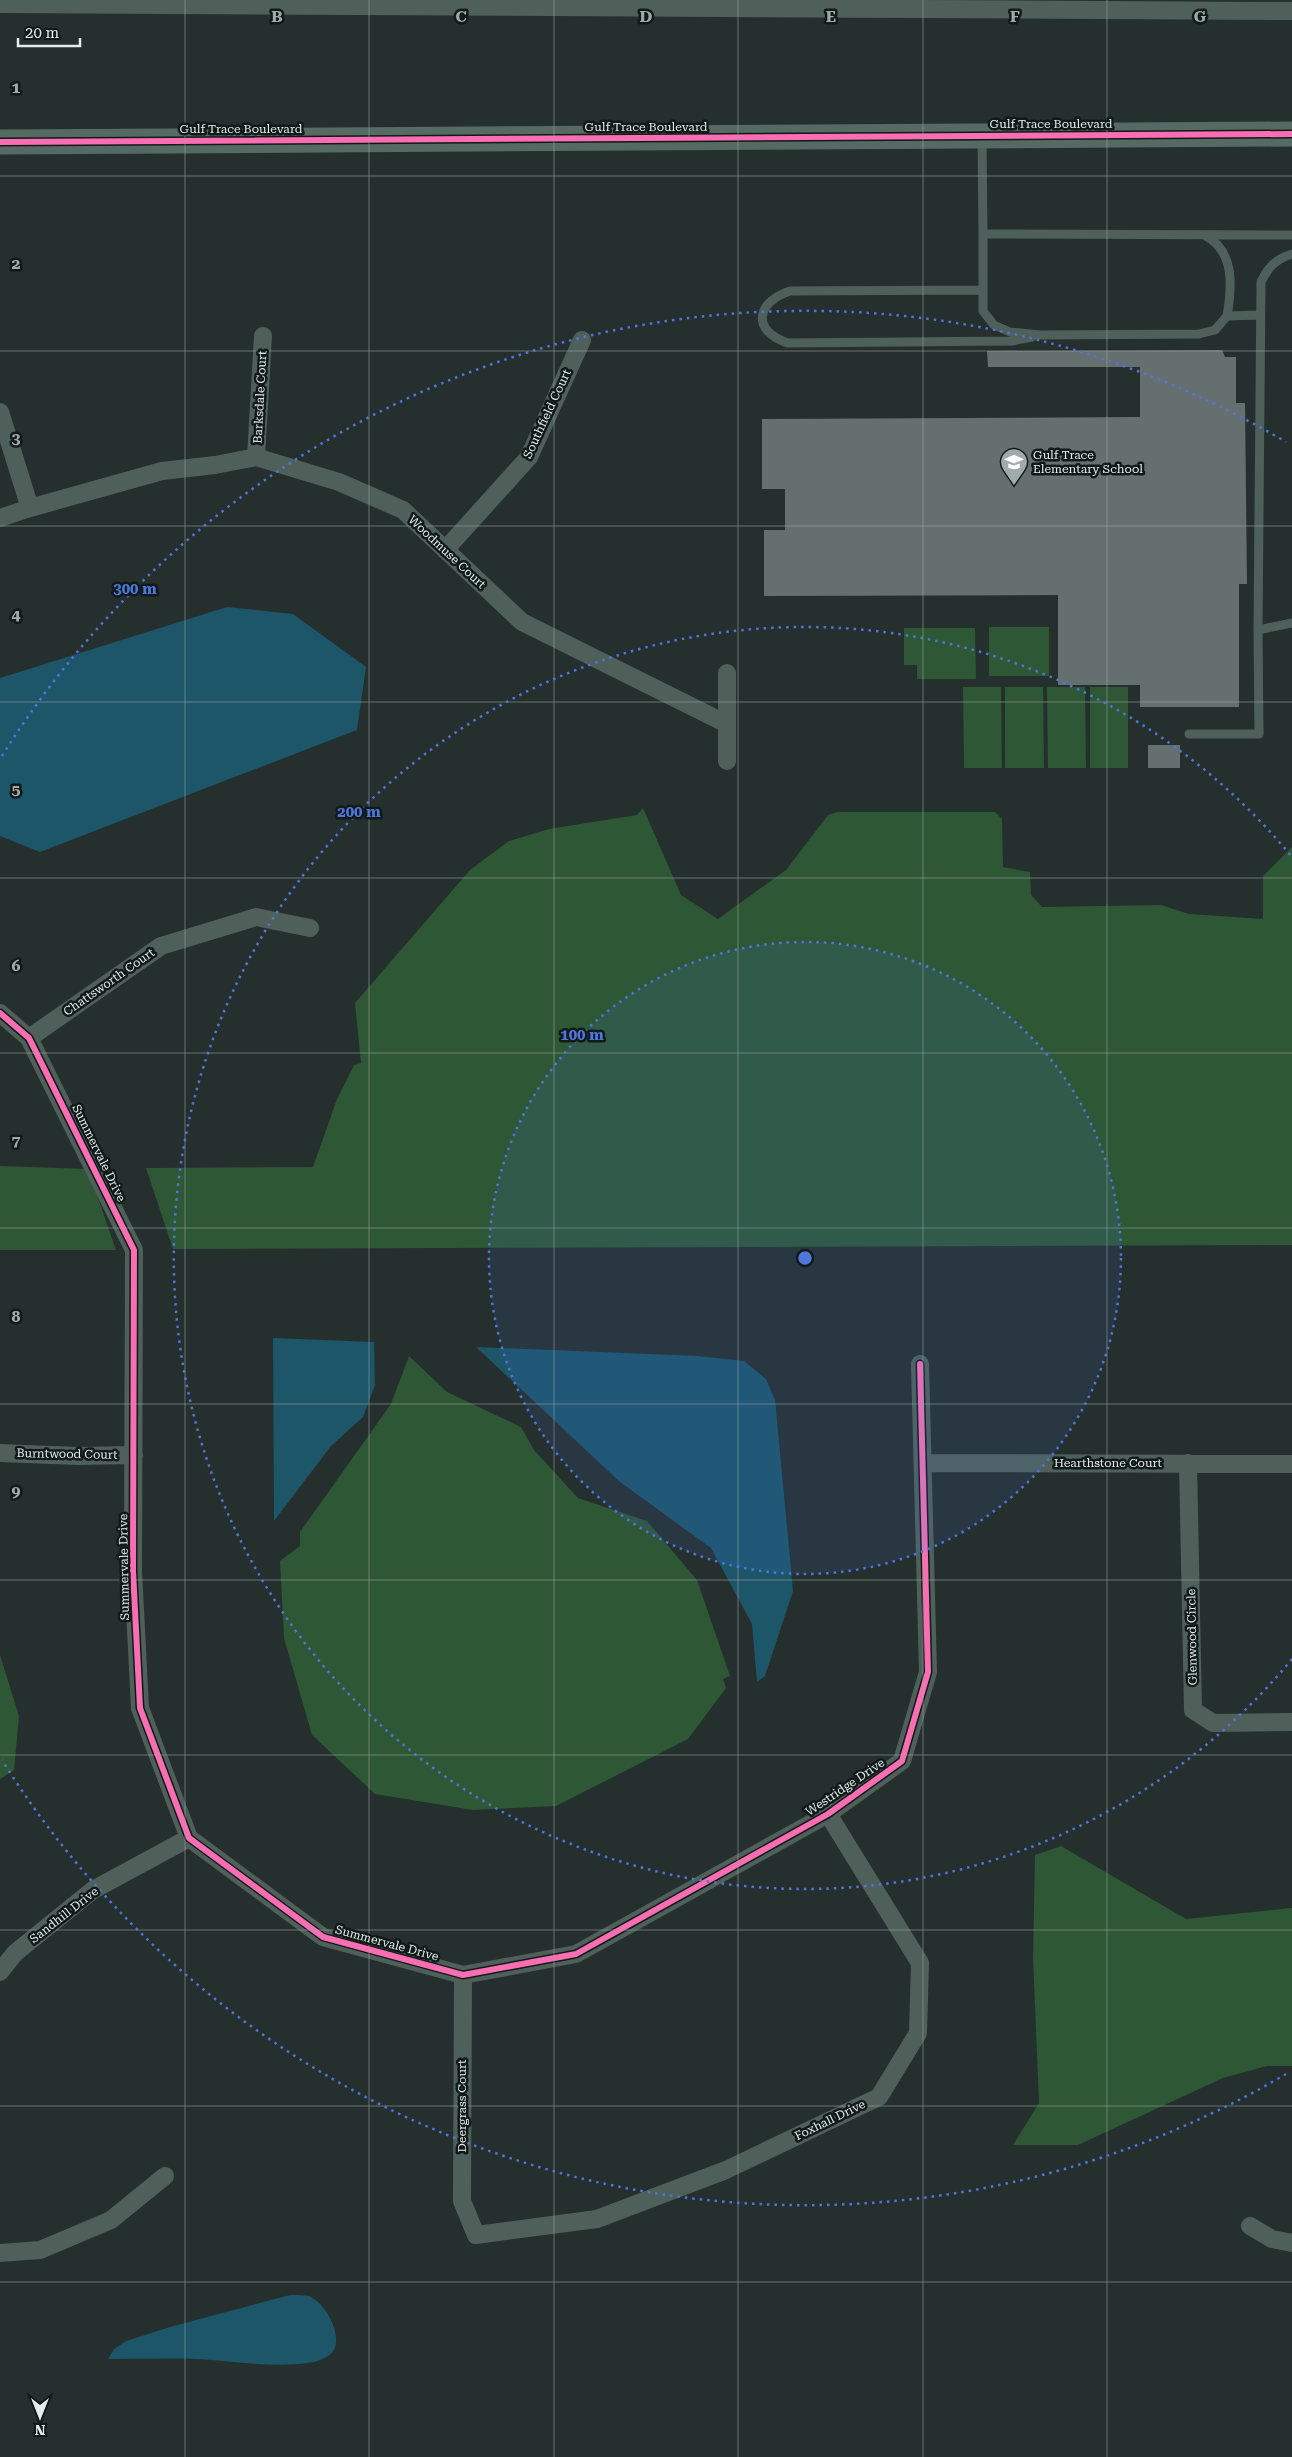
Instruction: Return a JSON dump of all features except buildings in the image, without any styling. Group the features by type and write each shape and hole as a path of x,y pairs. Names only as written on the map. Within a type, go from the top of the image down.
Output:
{"street":[{"path":"0,4 1249,5 1292,10"},
{"name":"Gulf Trace Boulevard","path":"0,142 1292,134"},
{"name":"Barksdale Court","path":"256,457 263,336"},
{"name":"Southfield Court","path":"445,550 530,458 582,340"},
{"path":"0,412 30,508"},
{"name":"Woodmuse Court","path":"0,518 162,471 215,465 256,457 339,482 403,510 522,622 727,724"},
{"path":"727,673 727,761"},
{"name":"Chattsworth Court","path":"29,1038 161,946 256,917 310,928"},
{"name":"Summervale Drive","path":"0,1013 29,1038 134,1250 134,1572 140,1708 189,1838 323,1937 464,1975"},
{"name":"Westridge Drive","path":"464,1975 576,1954 828,1814 902,1761 928,1672 920,1364"},
{"name":"Burntwood Court","path":"0,1453 78,1456 134,1455"},
{"name":"Hearthstone Court","path":"924,1463 1292,1464"},
{"name":"Glenwood Circle","path":"1188,1463 1194,1710 1213,1723 1292,1722"},
{"name":"Foxhall Drive","path":"476,2235 597,2219 726,2170 879,2097 918,2034 920,1963 828,1814"},
{"name":"Sandhill Drive","path":"0,1972 15,1953 93,1890 189,1838"},
{"name":"Deergrass Court","path":"464,1975 462,2201 476,2235"},
{"path":"0,2253 40,2250 110,2220 165,2176"},
{"path":"1250,2226 1272,2239 1292,2243"}],"lane":[{"path":"982,136 983,311 994,325 1010,332 1040,335 1199,334 1216,330 1227,316 1231,279 1223,249 1204,234"},
{"path":"983,234 1292,235"},
{"path":"1189,734 1258,734 1261,282 1268,268 1282,257 1292,254"},
{"path":"983,290 790,291 777,295 764,306 762,320 766,331 774,338 788,343 1012,341 1040,335"},
{"path":"1227,316 1260,315"},
{"path":"1258,630 1292,623"}],"green space":[{"path":"989,627 1049,627 1049,676 989,676"},
{"path":"904,628 975,628 976,679 917,679 917,665 904,665"},
{"path":"963,687 1001,687 1002,768 964,768"},
{"path":"1005,687 1043,687 1044,768 1005,768"},
{"path":"1047,687 1085,687 1086,768 1048,768"},
{"path":"1090,687 1128,687 1128,768 1090,768"},
{"path":"643,808 681,895 718,919 786,870 828,815 838,812 995,812 1002,819 1003,867 1030,872 1031,895 1042,907 1161,905 1189,914 1263,919 1263,876 1292,847 1292,1245 173,1249 146,1168 313,1167 337,1099 354,1065 361,1063 355,1003 470,870 509,841 549,829 637,815"},
{"path":"0,1166 88,1169 116,1250 0,1250"},
{"path":"409,1356 447,1392 521,1427 534,1450 578,1498 647,1521 697,1580 730,1676 723,1679 726,1688 688,1739 556,1806 473,1810 375,1794 312,1735 284,1638 280,1561 300,1546 300,1532 391,1404"},
{"path":"0,1655 19,1716 14,1770 0,1779"},
{"path":"1061,1846 1186,1919 1292,1908 1292,2066 1267,2066 1223,2078 1078,2145 1013,2145 1039,2103 1033,1957 1035,1855"}],"water":[{"path":"227,607 293,614 366,667 357,730 40,852 0,836 0,678"},
{"path":"273,1338 374,1342 375,1385 363,1417 331,1446 274,1521"},
{"path":"476,1347 698,1356 744,1361 766,1379 775,1400 793,1591 765,1676 757,1682 752,1624 711,1548 620,1482"},
{"path":"290,2295 309,2296 316,2300 328,2315 336,2334 336,2343 334,2350 328,2356 317,2361 284,2365 196,2359 108,2359 114,2349 126,2341 170,2327"}],"cycle path":[{"path":"0,142 1292,134"},
{"path":"0,1013 29,1038 134,1250 133,1571 140,1708 189,1838 323,1937 463,1975 576,1954 828,1814 902,1761 928,1672 920,1364"}],"place":[{"name":"Gulf Trace Elementary School","path":"1014,486"}]}
